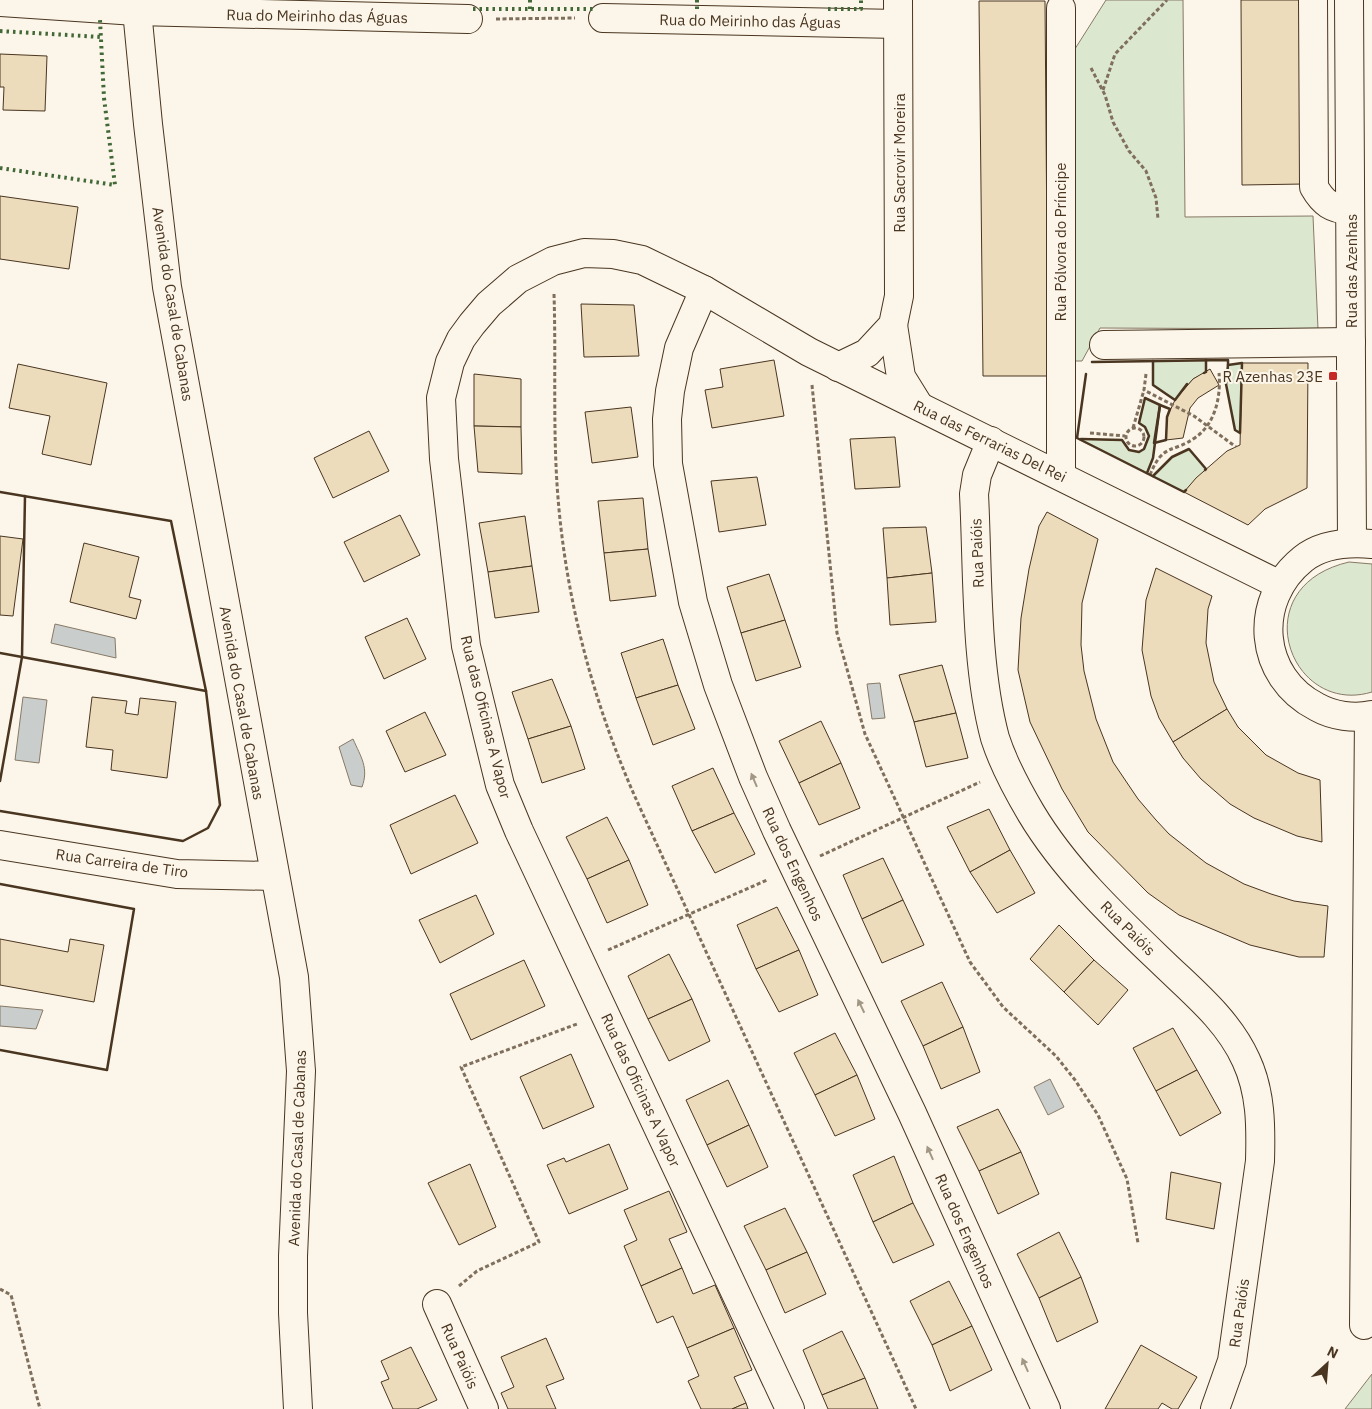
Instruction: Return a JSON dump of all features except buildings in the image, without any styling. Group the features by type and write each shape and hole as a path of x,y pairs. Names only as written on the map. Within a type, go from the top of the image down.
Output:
{"street":[{"path":"1313,0 1314,187 1320,198 1330,206 1338,210 1350,210"},
{"name":"Rua das Azenhas","path":"1349,0 1351,342 1362,543 1328,546 1304,558 1280,585 1271,605 1268,627 1270,649 1277,669 1289,687 1306,702 1326,712 1347,716 1370,715 1364,1325"},
{"name":"Rua do Meirinho das Águas","path":"0,2 468,19"},
{"name":"Avenida do Casal de Cabanas","path":"136,6 167,287 294,977 302,1071 293,1275 298,1409"},
{"name":"Rua Pólvora do Príncipe","path":"1061,8 1061,476"},
{"name":"Rua do Meirinho das Águas","path":"603,18 898,12"},
{"name":"Rua Sacrovir Moreira","path":"898,12 899,296 894,325 901,377 919,406"},
{"name":"Rua das Oficinas A Vapor","path":"704,290 642,260 613,254 584,253 553,261 518,279 489,304 461,339 450,362 441,398 444,459 466,646 500,785 519,831 790,1409"},
{"name":"Rua das Ferrarias Del Rei","path":"704,290 838,367 1280,585"},
{"name":"Rua dos Engenhos","path":"704,290 679,348 670,391 667,420 668,464 693,602 718,685 753,777 777,831 912,1113 1046,1409"},
{"path":"838,367 867,353 894,325"},
{"path":"1104,346 1351,342"},
{"name":"Rua Paióis","path":"991,441 977,475 974,494 980,631 988,702 996,739 1031,813 1056,851 1097,897 1203,1000 1230,1032 1246,1060 1259,1098 1261,1129 1260,1161 1232,1362 1215,1409"},
{"name":"Rua Carreira de Tiro","path":"0,845 178,874 274,876"},
{"name":"Rua Paióis","path":"437,1304 484,1409"}],"path":[{"path":"1102,90 1115,54 1167,0"},
{"path":"518,19 567,18"},
{"path":"1061,45 1094,72 1113,122 1129,151 1146,171 1156,198 1158,219"},
{"path":"553,261 557,486 574,612 603,714 636,799 916,1409"},
{"path":"809,352 814,419 837,633 865,734 970,962 1003,1007 1056,1056 1076,1080 1098,1115 1127,1178 1138,1243"},
{"path":"1150,475 1156,459 1164,451 1196,437 1207,426 1220,394 1219,366"},
{"path":"1125,436 1133,428 1144,390 1146,368"},
{"path":"1144,390 1194,416 1236,447"},
{"path":"1125,436 1130,446 1137,447 1142,443 1144,434 1139,429 1133,428"},
{"path":"1084,432 1125,436"},
{"path":"477,1271 539,1242 461,1067 606,1014"},
{"path":"0,1289 11,1295 40,1409"}],"green space":[{"path":"1106,0 1183,0 1185,217 1313,216 1318,329 1100,328 1082,361 1072,361 1073,52"},
{"path":"1206,360 1206,372 1193,379 1175,400 1153,385 1153,361"},
{"path":"1242,363 1240,433 1235,430 1226,384 1228,365"},
{"path":"1145,398 1160,405 1153,458 1147,473 1078,439 1122,440 1129,450 1139,452 1144,449 1149,436 1145,427 1139,423"},
{"path":"1189,449 1206,469 1184,492 1153,476 1172,457"},
{"path":"1349,562 1372,564 1372,692 1343,695 1319,686 1300,668 1290,646 1288,621 1296,596 1316,576"},
{"path":"1372,1374 1372,1409 1345,1409"}],"shaded area":[{"path":"55,624 115,638 116,658 51,643"},
{"path":"880,683 885,718 872,719 867,684"},
{"path":"23,697 47,700 39,763 15,760"},
{"path":"353,739 364,768 365,774 362,787 351,785 339,747"},
{"path":"0,1006 43,1010 36,1029 0,1026"},
{"path":"1050,1079 1064,1107 1048,1115 1034,1087"}],"hedge":[{"path":"530,0 530,9"},
{"path":"697,0 697,9"},
{"path":"828,9 861,9 861,0"},
{"path":"473,9 596,9"},
{"path":"0,168 115,185 104,98 100,20"},
{"path":"0,31 101,37"}],"wall":[{"path":"1204,373 1206,372 1206,360"},
{"path":"1092,362 1228,360 1228,365"},
{"path":"1153,361 1153,385 1175,400 1187,384"},
{"path":"1242,363 1240,433 1235,430 1226,384 1228,365 1242,363"},
{"path":"1086,374 1077,438 1184,492 1186,490"},
{"path":"1081,439 1122,440 1129,450 1139,452 1144,449 1149,436 1145,427 1139,423 1145,398 1160,405 1153,458 1147,473"},
{"path":"1160,405 1170,409 1167,417 1166,440 1154,443 1160,405"},
{"path":"1153,476 1172,457 1189,449 1205,470"},
{"path":"0,492 171,521 206,691 22,657 0,781"},
{"path":"0,653 22,657 25,496"},
{"path":"0,811 183,841 208,828 220,805 206,691"},
{"path":"0,884 134,909 107,1070 0,1050"}],"place":[{"name":"R Azenhas 23E","path":"1333,376"}]}
